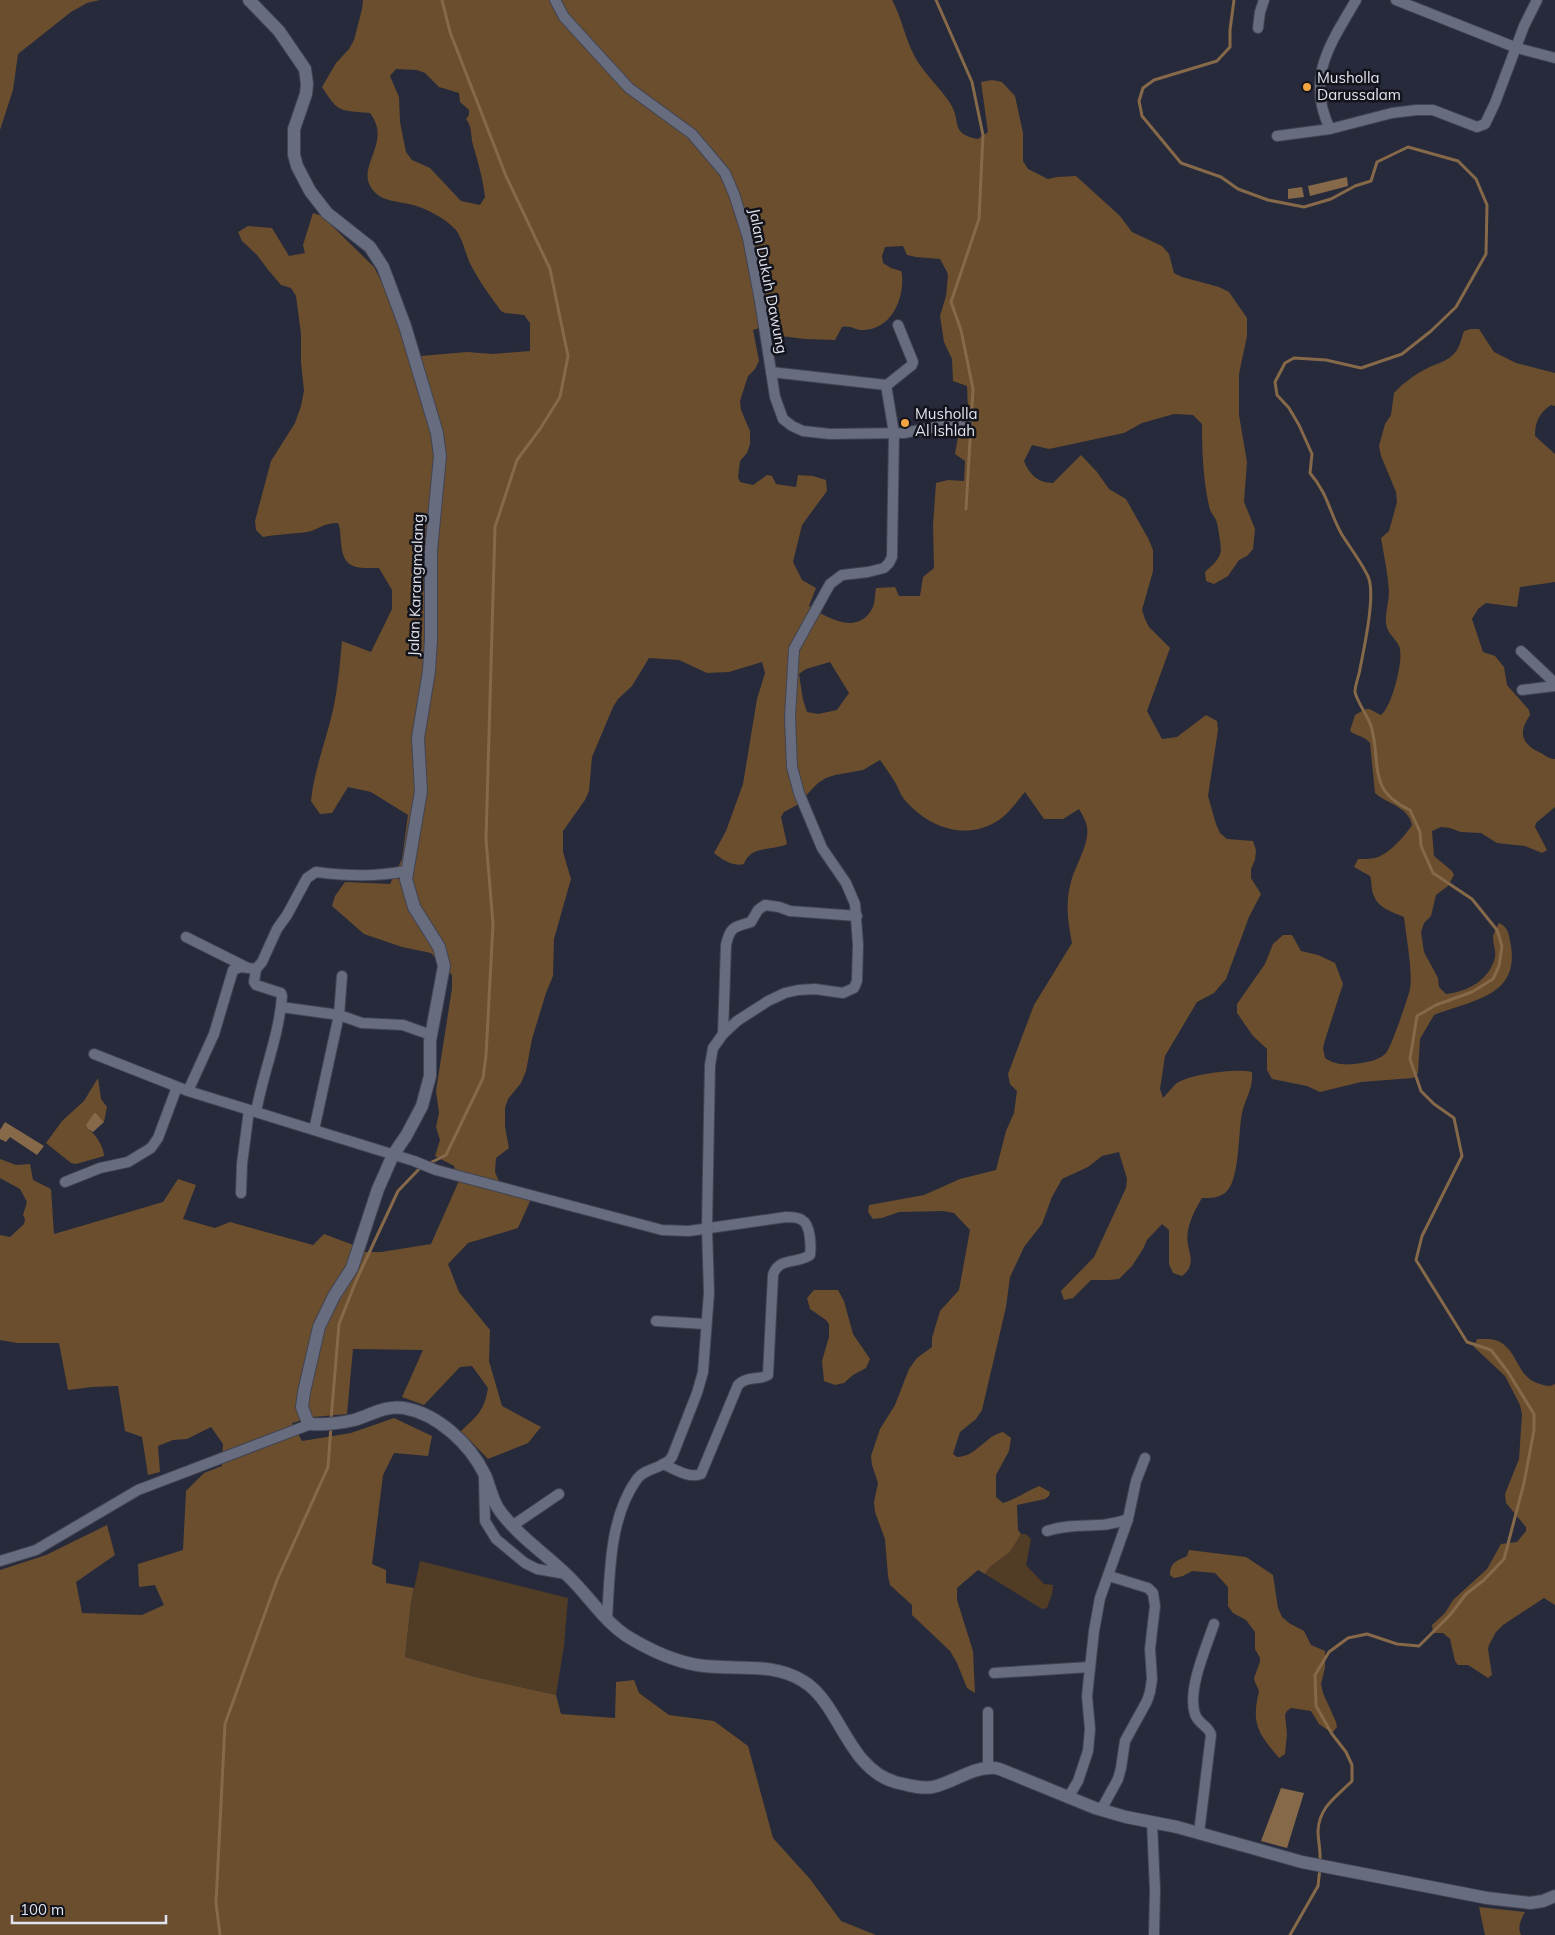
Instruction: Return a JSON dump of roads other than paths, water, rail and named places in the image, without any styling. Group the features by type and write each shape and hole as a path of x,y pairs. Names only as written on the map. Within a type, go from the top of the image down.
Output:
{"street":[{"name":"Jalan Karangmalang","path":"249,0 279,31 305,69 306,94 294,129 294,155 297,166 310,191 327,213 370,247 383,267 405,326 439,445 439,476 431,551 429,671 418,738 421,791 406,872 409,892 414,907 443,957 443,975 431,1035 430,1076 422,1106 406,1136 393,1155 378,1189 352,1268 334,1296 319,1327 302,1407 307,1420 311,1424"},
{"name":"Jalan Dukuh Dawung","path":"555,0 564,17 628,88 692,134 725,173 748,238 778,409 783,418 792,426 803,431 830,434 894,433 966,424"},
{"path":"1258,28 1264,0"},
{"path":"1330,129 1321,108 1321,70 1328,48 1356,0"},
{"path":"1396,0 1516,48 1555,58"},
{"path":"1277,136 1330,129 1392,113 1416,110 1433,110 1477,127 1482,127 1486,124 1524,26 1537,0"},
{"path":"607,1618 610,1567 620,1513 637,1479 644,1472 663,1464 672,1457 701,1383 709,1292 707,1228 710,1065 713,1048 737,1021 768,1001 785,993 815,989 843,992 854,988 857,981 858,945 855,904 846,882 819,840 799,793 792,768 790,718 792,674 794,649 830,584 842,574 868,572 884,568 892,557 894,433 887,385 912,365 913,362 898,325"},
{"name":"Jalan Dukuh Dawung","path":"771,372 887,385"},
{"path":"1521,651 1555,684"},
{"path":"1522,690 1555,684"},
{"path":"188,1091 214,1034 233,970 239,967 251,968 262,962 276,929 311,874 316,872 365,877 406,872"},
{"path":"724,1034 726,945 733,927 751,922 758,910 765,906 779,906 790,912 856,916"},
{"path":"186,937 251,968"},
{"path":"241,1193 242,1164 253,1111 281,1007 281,993 256,985 251,968"},
{"path":"314,1130 339,1015 342,976"},
{"path":"281,1007 339,1015 362,1024 403,1025 431,1035"},
{"path":"94,1054 188,1091 414,1161 436,1170 662,1230 689,1231 786,1217 802,1219 806,1222 810,1255 806,1258 788,1261 775,1270 768,1375 747,1378 738,1385 703,1472 699,1476 694,1476 663,1464"},
{"path":"65,1182 100,1168 128,1162 151,1148 158,1138 177,1087"},
{"path":"656,1321 705,1324"},
{"path":"0,1562 36,1550 138,1490 311,1424 354,1420 388,1408 413,1410 446,1427 469,1451 484,1473 498,1508 512,1526 566,1574 607,1618 628,1636 663,1655 680,1661 714,1667 780,1671 804,1682 826,1703 857,1754 874,1770 891,1781 921,1788 933,1787 988,1768 1007,1772 1101,1810 1199,1832 1302,1862 1505,1901 1543,1901 1555,1896"},
{"path":"1068,1798 1078,1781 1088,1751 1090,1667 1100,1598 1128,1519 1136,1480 1145,1458"},
{"path":"484,1473 484,1521 496,1539 525,1563 537,1569 566,1574"},
{"path":"512,1526 559,1494"},
{"path":"1047,1531 1062,1526 1081,1524 1104,1526 1128,1519"},
{"path":"1101,1810 1118,1779 1125,1741 1147,1702 1150,1692 1152,1679 1150,1649 1155,1606 1153,1593 1148,1588 1109,1576"},
{"path":"1199,1832 1211,1735 1209,1730 1197,1719 1194,1710 1194,1697 1199,1671 1214,1624"},
{"path":"994,1673 1090,1667"},
{"path":"988,1712 988,1768"},
{"path":"1152,1822 1154,1935"}],"waterway":[{"path":"428,1164 446,1155 483,1078 486,1056 493,924 486,839 495,527 517,460 540,429 560,397 568,356 550,269 506,176 450,32 442,0"},
{"path":"936,0 972,82 983,135 979,219 951,302 961,330 973,389 966,509"},
{"path":"1234,0 1230,47 1217,61 1154,80 1143,88 1139,101 1142,116 1181,163 1221,177 1238,189 1268,200 1304,207 1331,199 1355,186 1371,181 1377,162 1408,147 1458,161 1476,179 1487,205 1486,254 1456,307 1431,331 1402,354 1361,368 1326,360 1294,358 1285,363 1275,382 1277,395 1289,408 1312,454 1310,473 1325,495 1341,533 1369,579 1371,599 1368,624 1355,692 1371,726 1381,784 1387,794 1410,810 1420,832 1421,846 1433,873 1472,899 1497,930 1502,946 1499,966 1493,979 1472,992 1436,1005 1417,1016 1410,1059 1421,1091 1434,1104 1454,1118 1462,1156 1422,1236 1416,1260 1467,1342 1491,1350 1508,1372 1534,1414 1534,1430 1524,1483 1504,1559 1484,1580 1466,1594 1450,1615 1419,1646 1397,1644 1367,1634 1348,1638 1329,1652 1315,1675 1316,1706 1332,1734 1346,1752 1352,1765 1352,1781 1329,1803 1321,1815 1318,1831 1320,1862"},
{"path":"331,1420 339,1324 356,1281 398,1191 422,1166"},
{"path":"220,1935 216,1903 225,1724 277,1580 328,1467 331,1426"},
{"path":"1290,1935 1318,1886 1320,1868"}],"place":[{"name":"Musholla Darussalam","path":"1307,87"},
{"name":"Musholla Al Ishlah","path":"905,423"}]}
